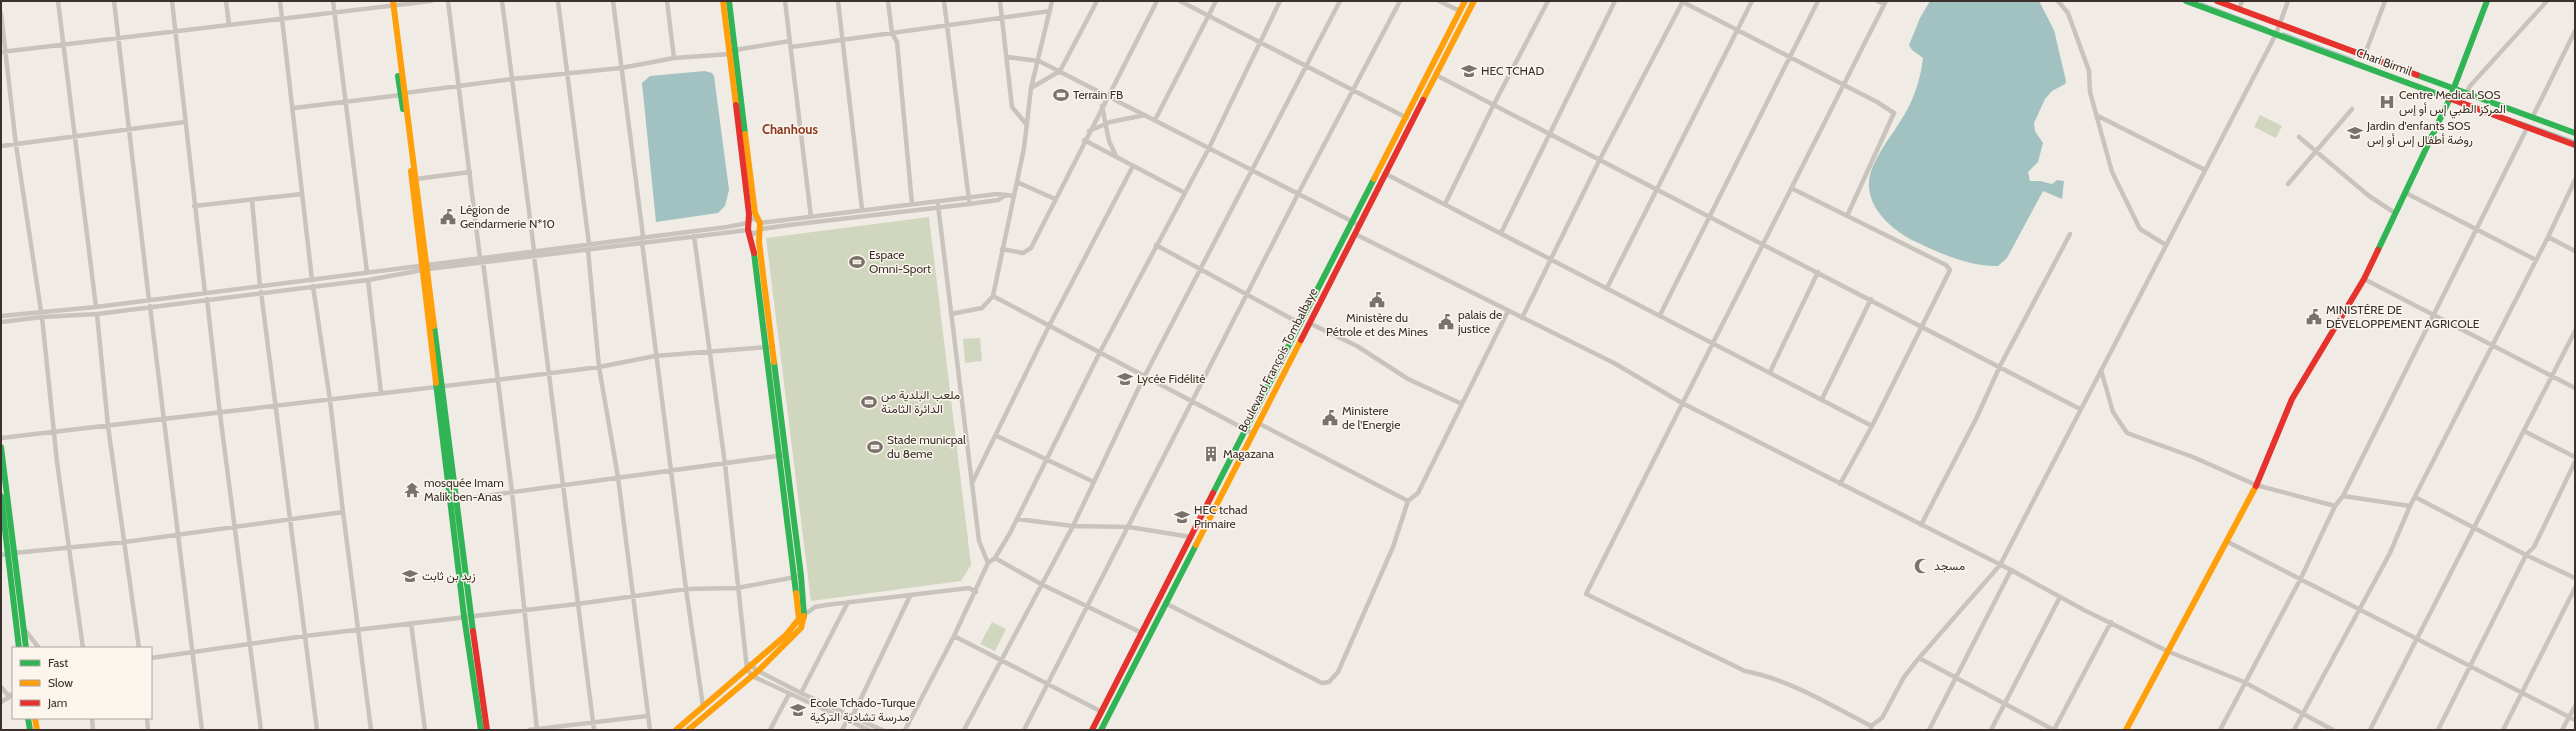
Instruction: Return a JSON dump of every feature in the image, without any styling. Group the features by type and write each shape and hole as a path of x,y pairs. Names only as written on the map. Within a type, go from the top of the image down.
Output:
{"street":[{"path":"58,1 96,307"},
{"path":"114,1 149,300"},
{"path":"172,1 205,293"},
{"path":"226,1 229,25"},
{"path":"280,1 294,108 312,280"},
{"path":"333,1 367,272"},
{"path":"3,52 334,13 391,3 431,1"},
{"path":"448,1 496,380 512,492 537,729"},
{"path":"502,1 534,250"},
{"path":"558,1 589,244"},
{"path":"613,1 643,236"},
{"path":"667,1 674,58"},
{"path":"688,730 758,671 801,628 804,615 782,456 769,347 759,242 760,226 756,213 723,1"},
{"path":"729,1 732,52 749,214 748,230 752,240 769,347"},
{"path":"785,1 811,217"},
{"path":"838,1 862,209"},
{"path":"888,1 892,33 896,42 912,204"},
{"path":"944,1 969,204"},
{"path":"1000,1 1012,107 1027,125"},
{"path":"950,314 982,308 993,296 1024,148 1031,88 1039,61 1052,1"},
{"path":"1031,88 1060,71 1097,1"},
{"path":"1002,250 1021,253 1029,250 1084,140 1157,1"},
{"path":"1180,1 1407,118"},
{"path":"1155,120 1216,1"},
{"path":"905,730 976,592 988,563 995,558 1017,519 1100,352 1209,148 1259,41 1280,1"},
{"path":"964,730 1073,526 1145,377 1308,66 1340,1"},
{"path":"1024,730 1248,295 1298,194 1400,1"},
{"path":"1439,1 1460,11"},
{"name":"Boulevard François Tombalbaye","path":"1102,730 1165,603 1355,234 1356,224 1465,1"},
{"name":"Boulevard François Tombalbaye","path":"1092,730 1301,324 1356,224 1386,174 1474,1"},
{"path":"1445,204 1494,104 1548,1"},
{"path":"1501,233 1615,1"},
{"path":"1522,318 1552,260 1600,159 1682,1 1845,85 1894,113 1847,216"},
{"path":"1607,288 1656,188 1752,1"},
{"path":"1660,315 1818,1"},
{"path":"1877,1 1885,3 1845,85 1586,594 1745,671 1771,676 1802,690 1871,728 1882,718 1904,677 1919,658 2000,565 2278,29 2288,1"},
{"path":"2058,1 2068,13 2089,70 2090,92 2098,116 2112,172 2137,225 2143,232 2166,245"},
{"name":"Chari Birmil","path":"2186,1 2366,54 2575,133"},
{"name":"Chari Birmil","path":"2217,1 2239,9 2278,29 2450,98 2575,145"},
{"path":"2239,9 2242,1"},
{"path":"2366,54 2385,1"},
{"path":"2126,730 2256,485 2292,399 2364,280 2450,98 2487,1"},
{"path":"2462,102 2466,93 2546,1"},
{"path":"391,3 440,387 487,730"},
{"path":"790,47 1050,11"},
{"path":"1,13 3,52 41,311"},
{"path":"2532,118 2575,31"},
{"path":"294,108 346,103 512,78 622,68 674,58 732,52 790,41"},
{"path":"1007,57 1039,61 1060,71 1356,224"},
{"path":"1436,75 1871,299 2080,409"},
{"path":"403,94 416,178 425,267"},
{"path":"1102,106 1109,141 1115,155 1121,159"},
{"path":"2288,184 2352,109"},
{"path":"1089,131 1105,124 1145,115"},
{"path":"2098,116 2205,170"},
{"path":"1,146 75,135 185,122"},
{"path":"2220,730 2244,682 2301,578 2336,506 2343,496 2527,128"},
{"path":"2299,137 2369,196 2395,213"},
{"path":"1084,140 1185,193"},
{"path":"972,483 997,436 1049,326 1133,166"},
{"path":"416,178 470,172"},
{"path":"1386,174 1872,426"},
{"path":"2294,730 2390,553 2410,506 2548,237 2575,180"},
{"path":"1017,182 1055,199"},
{"path":"1792,189 1946,265 1950,270 1923,327 1840,484"},
{"path":"2406,193 2536,260"},
{"path":"194,206 302,194"},
{"path":"1,316 41,311 96,307 367,272 534,256 748,230 754,234 760,226 862,209 997,194 1014,196"},
{"path":"760,226 969,204 998,200 1006,195"},
{"path":"252,200 260,286"},
{"path":"937,201 979,541 988,563"},
{"path":"481,260 534,250 748,223 753,218 760,226"},
{"path":"1355,234 1614,363 1682,403 1921,526 2011,570 2060,597 2167,651 2244,682 2333,730"},
{"path":"1921,526 1976,419 2000,366 2070,234"},
{"path":"694,236 711,352 738,588 749,665 752,676 789,694 848,719 868,730"},
{"path":"2548,237 2575,250"},
{"path":"642,242 670,470 703,706"},
{"path":"1156,245 1301,324"},
{"path":"588,250 599,366 618,477 647,716 650,730"},
{"path":"534,256 594,730"},
{"path":"1,322 42,317 97,314 261,292 368,280 425,267"},
{"path":"1770,372 1818,272"},
{"path":"368,280 382,393"},
{"path":"2364,280 2575,388"},
{"path":"313,286 330,400 342,512 371,730"},
{"path":"261,292 276,404 284,480 292,518 317,730"},
{"path":"993,296 1252,433"},
{"path":"207,299 220,414 261,730"},
{"path":"1822,399 1871,299"},
{"path":"150,306 163,419 194,652 202,730"},
{"path":"1165,603 1322,683 1329,682 1338,672 1381,576 1408,501 1418,493 1508,310"},
{"path":"97,314 108,426 140,647"},
{"path":"42,317 68,547 83,647"},
{"path":"1309,323 1356,346 1408,380 1462,404"},
{"path":"2370,730 2575,331"},
{"path":"1,438 54,433 163,419 220,414 276,404 330,400 496,380 599,366 656,356 769,347"},
{"path":"2101,370 2113,412 2127,433 2193,457 2256,485 2336,506"},
{"path":"440,387 464,616 480,730"},
{"path":"1258,423 1408,501"},
{"path":"2524,431 2575,457"},
{"path":"997,436 1094,482"},
{"path":"1,447 8,554"},
{"path":"455,500 782,456"},
{"path":"2438,730 2526,555 2534,547 2575,462"},
{"path":"1,496 8,554 13,569 26,647"},
{"path":"2343,496 2410,506"},
{"path":"2415,497 2526,555 2575,578"},
{"path":"8,554 125,542 342,512"},
{"path":"1017,519 1073,526 1129,527 1191,537"},
{"path":"2226,541 2301,578 2360,610 2575,720"},
{"path":"995,558 1041,584 1142,633"},
{"path":"13,569 19,647"},
{"path":"1929,730 2011,570"},
{"path":"152,658 305,636 471,615 577,604 686,589 738,588 798,577"},
{"path":"676,730 789,631 799,619 798,577"},
{"path":"804,615 815,608 848,602 970,588 976,592"},
{"path":"2503,730 2575,588"},
{"path":"853,715 910,596"},
{"path":"1991,730 2060,597"},
{"path":"801,693 848,602"},
{"path":"1919,658 2054,730 2111,622"},
{"path":"411,623 425,730"},
{"path":"23,627 38,647"},
{"path":"954,636 1000,661 1102,712"},
{"path":"749,665 801,693 853,715 882,730"},
{"path":"1,688 12,696 1,702"},
{"path":"770,730 789,694"},
{"path":"2562,730 2575,706"},
{"path":"529,730 647,716"},
{"path":"28,719 30,730"},
{"path":"92,719 93,730"},
{"path":"147,719 148,730"},
{"path":"842,730 848,719"},
{"path":"37,720 37,730"}],"green space":[{"path":"2260,115 2282,126 2276,138 2254,127"},
{"name":"ملعب البلدية من الدائرة الثامنة","path":"929,217 971,565 961,581 811,601 766,238"},
{"path":"980,338 982,361 965,363 963,339"},
{"path":"992,622 1006,629 995,651 980,644"}],"water":[{"path":"1930,1 2039,1 2054,30 2066,81 2065,84 2052,91 2045,99 2034,123 2035,131 2043,143 2038,162 2028,172 2030,181 2040,181 2052,184 2057,180 2064,181 2062,199 2043,191 2007,258 1998,266 1987,266 1966,262 1914,241 1903,235 1884,219 1876,209 1871,198 1869,187 1870,175 1875,162 1904,115 1918,84 1923,58 1912,50 1909,45 1920,18"},
{"path":"705,71 712,73 714,76 729,190 725,206 718,213 656,222 642,83 650,76"}],"waterway":[{"path":"2201,3 2267,28"},
{"path":"2283,33 2353,59"},
{"path":"2507,117 2575,141"}],"traffic: fast":[{"path":"729,1 745,134"},
{"path":"2186,1 2443,96"},
{"path":"2378,250 2450,98 2487,1"},
{"path":"2417,75 2575,133"},
{"path":"398,76 403,109"},
{"path":"1213,493 1374,179"},
{"path":"754,253 796,593"},
{"path":"434,326 473,631"},
{"path":"774,362 801,576 804,616"},
{"path":"436,383 464,616 481,730"},
{"path":"1,447 26,647"},
{"path":"1,496 19,647"},
{"path":"1101,730 1196,545"},
{"path":"28,719 30,730"}],"traffic: slow":[{"path":"393,1 434,326"},
{"path":"723,1 736,105"},
{"path":"1374,179 1465,1"},
{"path":"1423,100 1474,1"},
{"path":"745,134 755,213 760,223 759,242 774,362"},
{"path":"411,171 436,383"},
{"path":"1196,545 1301,340"},
{"path":"2126,730 2256,486"},
{"path":"676,730 786,635 799,619 796,593"},
{"path":"688,730 758,671 801,628 804,616"},
{"path":"35,719 37,730"}],"traffic: jam":[{"path":"2217,1 2417,75"},
{"path":"2443,96 2575,145"},
{"path":"1301,340 1423,100"},
{"path":"736,105 749,214 748,230 754,253"},
{"path":"2256,486 2292,399 2364,279 2378,250"},
{"path":"1092,730 1213,493"},
{"path":"473,631 487,730"}],"place":[{"name":"HEC TCHAD","path":"1469,71"},
{"name":"Terrain FB","path":"1061,95"},
{"name":"Centre Medical SOS المركز الطبي إس أو إس","path":"2387,102"},
{"name":"Jardin d'enfants SOS روضة أطفال إس أو إس","path":"2355,133"},
{"name":"Légion de Gendarmerie N*10","path":"448,217"},
{"name":"Espace Omni-Sport","path":"857,262"},
{"name":"Ministère du Pétrole et des Mines","path":"1377,300"},
{"name":"MINISTÈRE DE DÉVELOPPEMENT AGRICOLE","path":"2314,317"},
{"name":"palais de justice","path":"1446,322"},
{"name":"Lycée Fidélité","path":"1125,379"},
{"name":"ملعب البلدية من الدائرة الثامنة","path":"869,402"},
{"name":"Ministere de l'Energie","path":"1330,418"},
{"name":"Stade municpal du 8eme","path":"875,447"},
{"name":"Magazana","path":"1211,454"},
{"name":"mosquée Imam Malik ben-Anas","path":"412,490"},
{"name":"HEC tchad Primaire","path":"1182,517"},
{"name":"مسجد","path":"1922,566"},
{"name":"زيد بن ثابت","path":"410,576"},
{"name":"Ecole Tchado-Turque مدرسة تشادية التركية","path":"798,710"}],"district":[{"name":"Chanhous","path":"790,129"}]}
